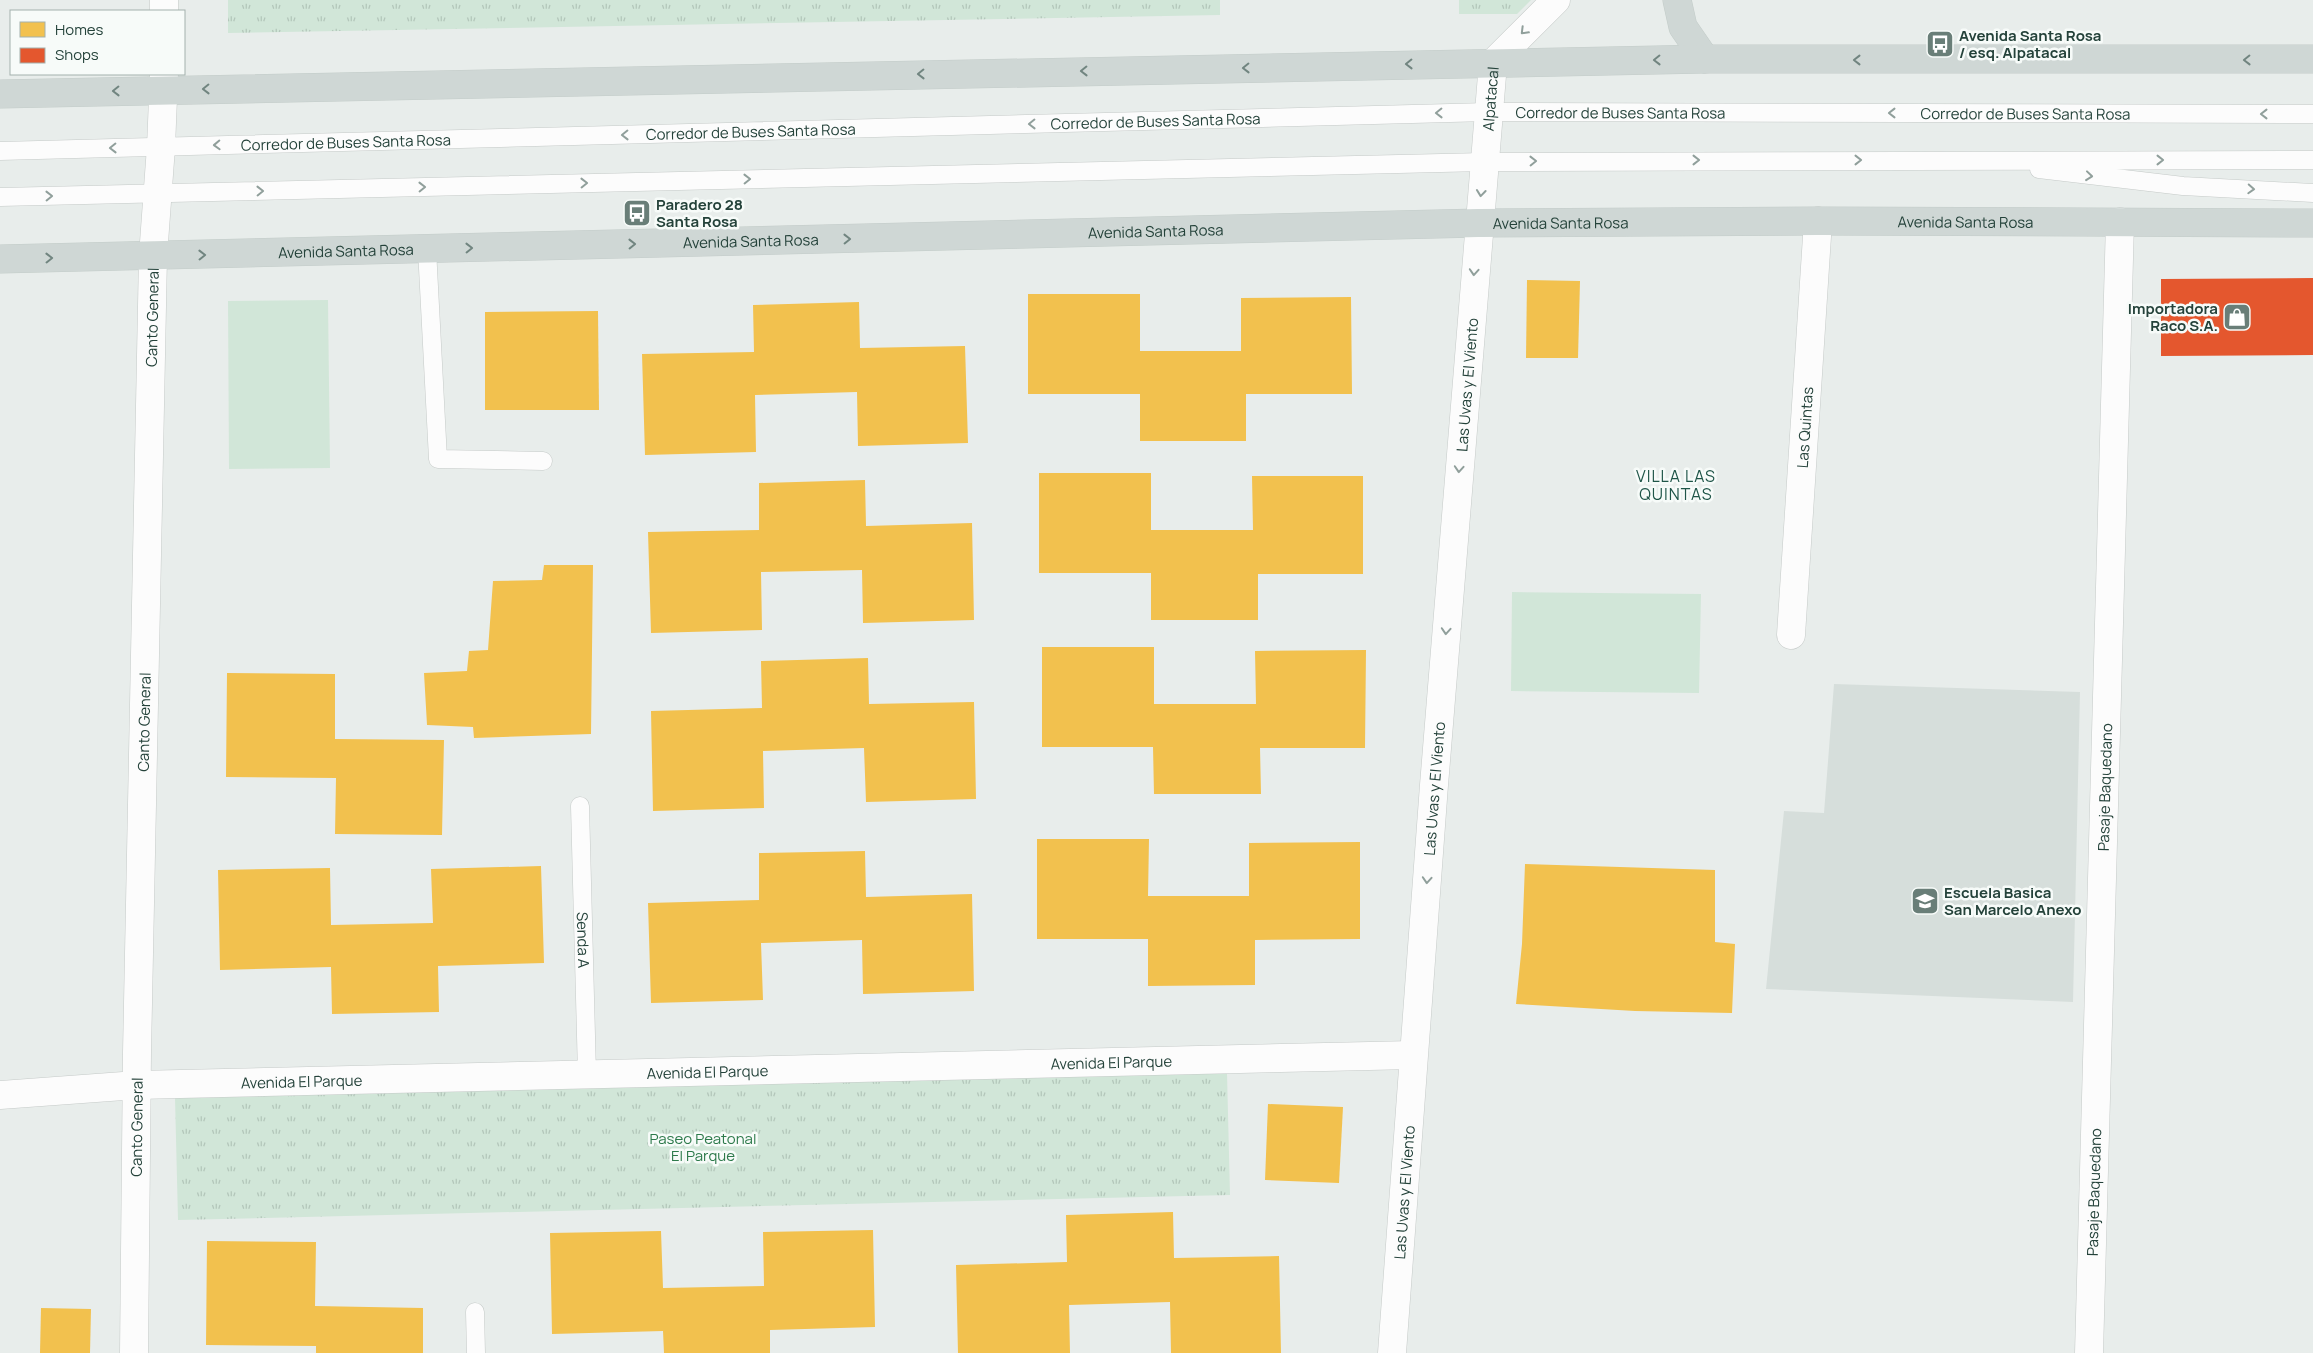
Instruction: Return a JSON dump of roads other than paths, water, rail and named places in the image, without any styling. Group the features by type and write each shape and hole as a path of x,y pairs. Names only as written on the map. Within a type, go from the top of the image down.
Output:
{"main road":[{"path":"1677,0 1683,27 1705,59"},
{"path":"0,94 164,82 1493,62 1705,59 2313,60"},
{"name":"Avenida Santa Rosa","path":"0,259 1478,223 1818,221 2313,223"}],"street":[{"name":"Alpatacal","path":"1478,223 1493,62 1556,0"},
{"name":"Canto General","path":"134,1353 137,1085 153,256 162,147 164,82"},
{"name":"Las Quintas","path":"1791,635 1818,221"},
{"name":"Pasaje Baquedano","path":"2089,1353 2120,222"},
{"name":"Las Uvas y El Viento","path":"1392,1353 1413,1056 1478,223"},
{"name":"Avenida El Parque","path":"0,1095 137,1085 1413,1056"}],"lane":[{"name":"Corredor de Buses Santa Rosa","path":"0,151 1488,112 2313,114"},
{"path":"1971,160 2183,186 2313,193"},
{"path":"0,197 1484,162 2313,160"},
{"path":"427,249 438,459 543,461"},
{"name":"Senda A","path":"580,806 587,1074"},
{"path":"475,1312 476,1353"}],"place":[{"name":"Avenida Santa Rosa / esq. Alpatacal","path":"1940,44"},
{"name":"Paradero 28 Santa Rosa","path":"637,213"},
{"name":"Importadora Raco S.A.","path":"2237,317"},
{"name":"Escuela Basica San Marcelo Anexo","path":"1925,901"}],"district":[{"name":"VILLA LAS QUINTAS","path":"1676,485"}],"park label":[{"name":"Paseo Peatonal El Parque","path":"703,1146"}]}
